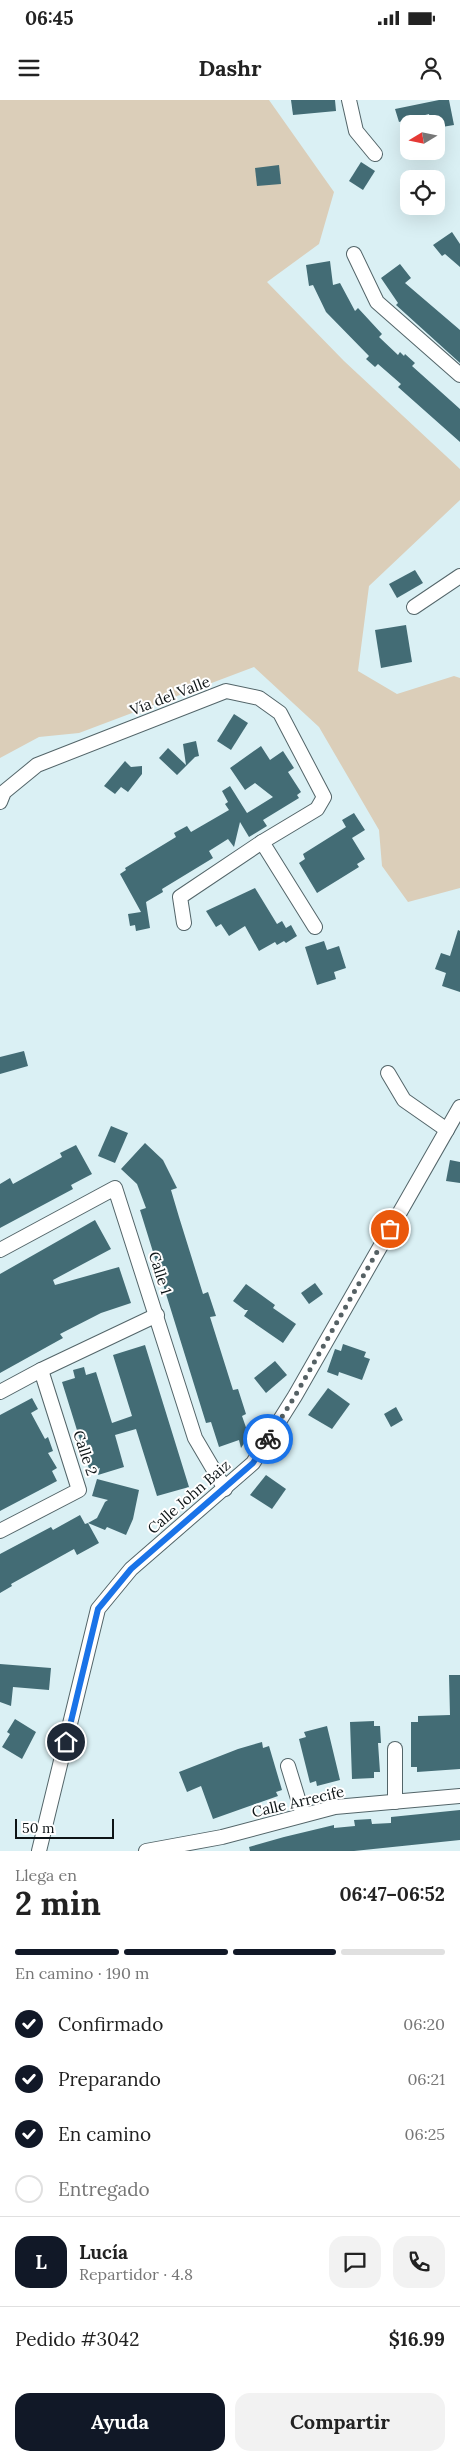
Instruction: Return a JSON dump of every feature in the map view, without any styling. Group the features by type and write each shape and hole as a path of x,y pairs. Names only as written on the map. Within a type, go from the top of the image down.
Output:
{"street":[{"path":"349,100 356,131 375,154"},
{"path":"354,254 377,302 460,375"},
{"path":"414,607 460,576"},
{"name":"Vía del Valle","path":"0,802 4,792 36,766 226,691 259,698 280,713 324,797 317,809 262,842 180,897 184,923"},
{"path":"262,842 315,927"},
{"path":"388,1073 404,1100 447,1130"},
{"name":"Calle John Baiz","path":"39,1851 98,1609 131,1569 253,1463 295,1396 460,1107"},
{"name":"Calle 1","path":"0,1250 115,1188 157,1314 195,1438 225,1489"},
{"path":"0,1392 157,1314"},
{"name":"Calle 2","path":"0,1531 79,1490 41,1370"},
{"path":"395,1749 395,1802"},
{"path":"288,1766 302,1816"},
{"name":"Calle Arrecife","path":"146,1851 222,1837 335,1806 460,1796"}],"shaded area":[{"path":"0,100 269,100 334,192 319,244 267,282 344,361 460,469 460,500 369,586 358,671 397,694 454,676 460,678 460,888 408,902 382,866 379,830 319,727 254,667 79,733 39,737 0,758"}],"building":[{"path":"291,100 335,100 336,111 293,115"},
{"path":"439,100 449,100 454,125 445,126 445,115 429,114 400,115 399,122 395,109"},
{"path":"361,162 375,171 363,190 349,181"},
{"path":"279,165 281,184 257,186 255,168"},
{"path":"452,232 460,244 460,267 445,254 442,256 433,245"},
{"path":"330,261 333,285 340,283 355,311 358,308 382,334 379,337 398,355 400,352 404,356 405,354 415,363 412,366 460,409 460,442 398,387 401,384 378,364 375,367 366,359 369,356 326,312 313,285 309,286 306,265"},
{"path":"400,264 411,278 405,283 460,330 460,363 396,305 398,303 381,278"},
{"path":"415,570 423,583 397,598 389,584"},
{"path":"406,625 412,662 381,668 375,630"},
{"path":"234,714 248,723 231,750 217,741"},
{"path":"196,741 199,756 195,757 177,775 159,758 168,748 186,765 183,744"},
{"path":"261,746 270,760 283,751 294,768 288,772 301,792 297,795 299,798 263,820 267,826 249,837 240,822 234,847 228,839 209,851 213,858 162,889 163,892 146,902 150,928 136,931 135,925 130,926 128,914 141,912 120,874 126,870 125,868 176,837 174,833 187,826 191,832 229,810 225,804 228,802 222,791 230,786 247,813 273,797 255,783 245,790 230,768"},
{"path":"125,761 131,767 142,766 142,774 128,792 121,787 115,794 104,786"},
{"path":"354,813 365,830 352,838 365,859 357,864 359,867 317,893 299,863 305,859 303,854 346,827 342,820"},
{"path":"255,888 277,924 282,921 286,928 291,925 297,936 286,943 284,941 277,945 275,942 259,951 245,926 229,936 221,924 216,927 206,911"},
{"path":"458,930 460,931 460,992 442,986 446,973 435,969 441,953 450,956"},
{"path":"324,941 327,950 339,946 346,968 334,972 336,979 317,985 305,947"},
{"path":"24,1051 28,1066 0,1074 0,1057"},
{"path":"111,1126 128,1133 115,1163 98,1156"},
{"path":"145,1143 163,1160 177,1188 171,1190 179,1217 203,1294 208,1292 216,1316 210,1317 233,1390 238,1389 246,1414 242,1416 249,1436 241,1448 239,1440 219,1447 211,1422 206,1423 140,1210 146,1208 137,1184 121,1169"},
{"path":"76,1145 92,1174 71,1185 73,1189 0,1228 0,1184 10,1178 13,1184 62,1157 60,1153"},
{"path":"450,1160 460,1162 460,1183 446,1181"},
{"path":"95,1220 111,1249 53,1280 55,1285 119,1267 131,1303 101,1313 60,1334 63,1338 0,1373 0,1274"},
{"path":"315,1283 323,1294 309,1304 301,1293"},
{"path":"246,1284 275,1305 273,1308 296,1324 283,1343 244,1316 248,1310 245,1310 233,1301"},
{"path":"343,1344 366,1352 364,1357 370,1359 362,1380 339,1372 338,1376 327,1372 335,1349 341,1351"},
{"path":"145,1345 189,1487 157,1496 136,1429 115,1435 124,1467 98,1475 100,1468 90,1472 62,1382 75,1378 73,1370 84,1367 86,1375 96,1372 112,1423 132,1416 113,1355"},
{"path":"275,1361 287,1375 266,1393 254,1378"},
{"path":"328,1388 350,1404 332,1429 308,1415"},
{"path":"32,1398 38,1409 31,1413 45,1439 48,1437 53,1451 48,1453 57,1468 52,1471 57,1481 0,1511 0,1415"},
{"path":"396,1407 403,1420 391,1427 384,1414"},
{"path":"266,1475 286,1489 272,1509 250,1495"},
{"path":"97,1479 139,1490 133,1519 126,1535 107,1527 105,1530 88,1523 97,1518 105,1502 108,1500 92,1496"},
{"path":"80,1515 85,1524 88,1523 99,1543 77,1555 74,1549 11,1584 12,1586 0,1593 0,1554 51,1527 53,1530"},
{"path":"0,1664 51,1668 49,1690 13,1687 11,1706 0,1702"},
{"path":"449,1675 460,1675 460,1769 417,1772 417,1767 411,1767 411,1722 418,1722 418,1716 450,1715"},
{"path":"15,1719 36,1732 22,1759 2,1747 10,1734 7,1732"},
{"path":"374,1721 374,1726 380,1726 381,1743 378,1743 380,1772 374,1772 374,1778 352,1779 350,1722"},
{"path":"327,1726 340,1780 317,1786 316,1781 310,1783 299,1739 306,1737 304,1732"},
{"path":"262,1742 263,1748 269,1746 282,1790 276,1792 278,1796 213,1819 201,1786 187,1792 179,1772 238,1749"},
{"path":"460,1810 460,1840 354,1851 250,1851 249,1847 334,1825 334,1828 355,1826 354,1820 371,1819 372,1824 391,1823 391,1817"}],"way so far":[{"path":"268,1439 295,1396 390,1229"}],"route":[{"path":"66,1742 98,1609 131,1569 253,1463 268,1439"}]}
